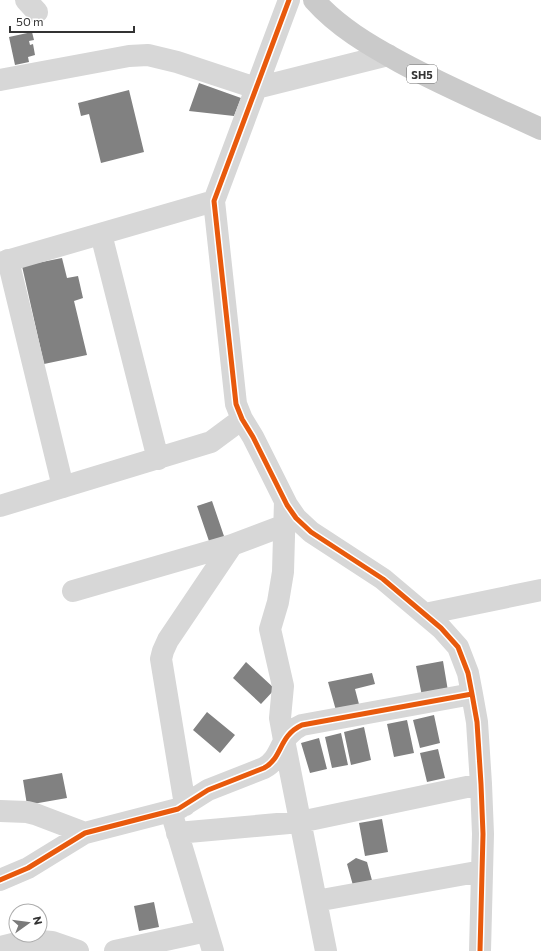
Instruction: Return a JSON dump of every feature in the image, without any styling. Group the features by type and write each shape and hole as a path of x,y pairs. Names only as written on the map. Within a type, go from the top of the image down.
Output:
{"main road":[{"name":"SH5","path":"314,0 329,17 370,46 426,76 541,129"}],"street":[{"path":"284,1 256,88 214,201 236,404 242,419 296,518 311,532 382,579 442,628 458,647 468,673 472,694 481,784 481,941"},
{"path":"0,80 128,56 148,55 177,62 256,88 388,55"},
{"path":"63,487 4,262 214,201"},
{"path":"101,234 158,458"},
{"path":"0,506 212,442 242,419"},
{"path":"286,501 283,572 278,602 270,629 282,686 280,718 326,951"},
{"path":"72,591 232,545 285,525"},
{"path":"115,951 210,941 177,833 178,808 161,659 168,640 232,545"},
{"path":"425,614 541,590"},
{"path":"0,880 28,868 85,833 178,808 208,790 270,765 284,740 294,728 302,725 472,694"},
{"path":"177,833 300,822 481,784"},
{"path":"0,811 31,813 85,833"},
{"path":"316,901 482,871"},
{"path":"0,947 29,940 52,942 78,951"}],"building":[{"path":"32,32 34,40 29,41 30,45 33,44 35,55 28,57 29,62 15,65 9,37"},
{"path":"199,83 241,98 234,116 189,111"},
{"path":"129,90 144,152 101,163 89,114 81,116 78,103"},
{"path":"62,258 67,278 78,276 83,298 74,301 87,355 44,364 22,266"},
{"path":"212,501 225,539 210,544 197,506"},
{"path":"443,661 448,691 422,696 416,666"},
{"path":"246,662 275,689 261,704 233,678"},
{"path":"372,673 375,684 355,689 360,708 337,714 328,682"},
{"path":"207,712 235,735 220,753 193,730"},
{"path":"434,715 440,743 420,748 413,720"},
{"path":"407,720 414,753 394,757 387,724"},
{"path":"364,727 371,760 351,765 344,732"},
{"path":"341,733 348,765 332,768 325,737"},
{"path":"319,738 327,769 310,773 301,743"},
{"path":"438,749 445,778 427,782 420,753"},
{"path":"62,773 67,798 27,805 23,780"},
{"path":"382,819 388,852 365,856 359,823"},
{"path":"356,858 367,862 373,884 354,889 347,864"},
{"path":"154,902 159,927 139,931 134,906"}],"cycle path":[{"path":"289,0 214,201 236,404 242,419 253,437 287,505 296,518 311,532 383,579 441,628 458,647 468,673 477,722 483,834 480,951"},
{"path":"0,880 28,868 85,833 178,809 208,790 264,768 275,759 284,741 289,735 302,725 472,694"}]}
